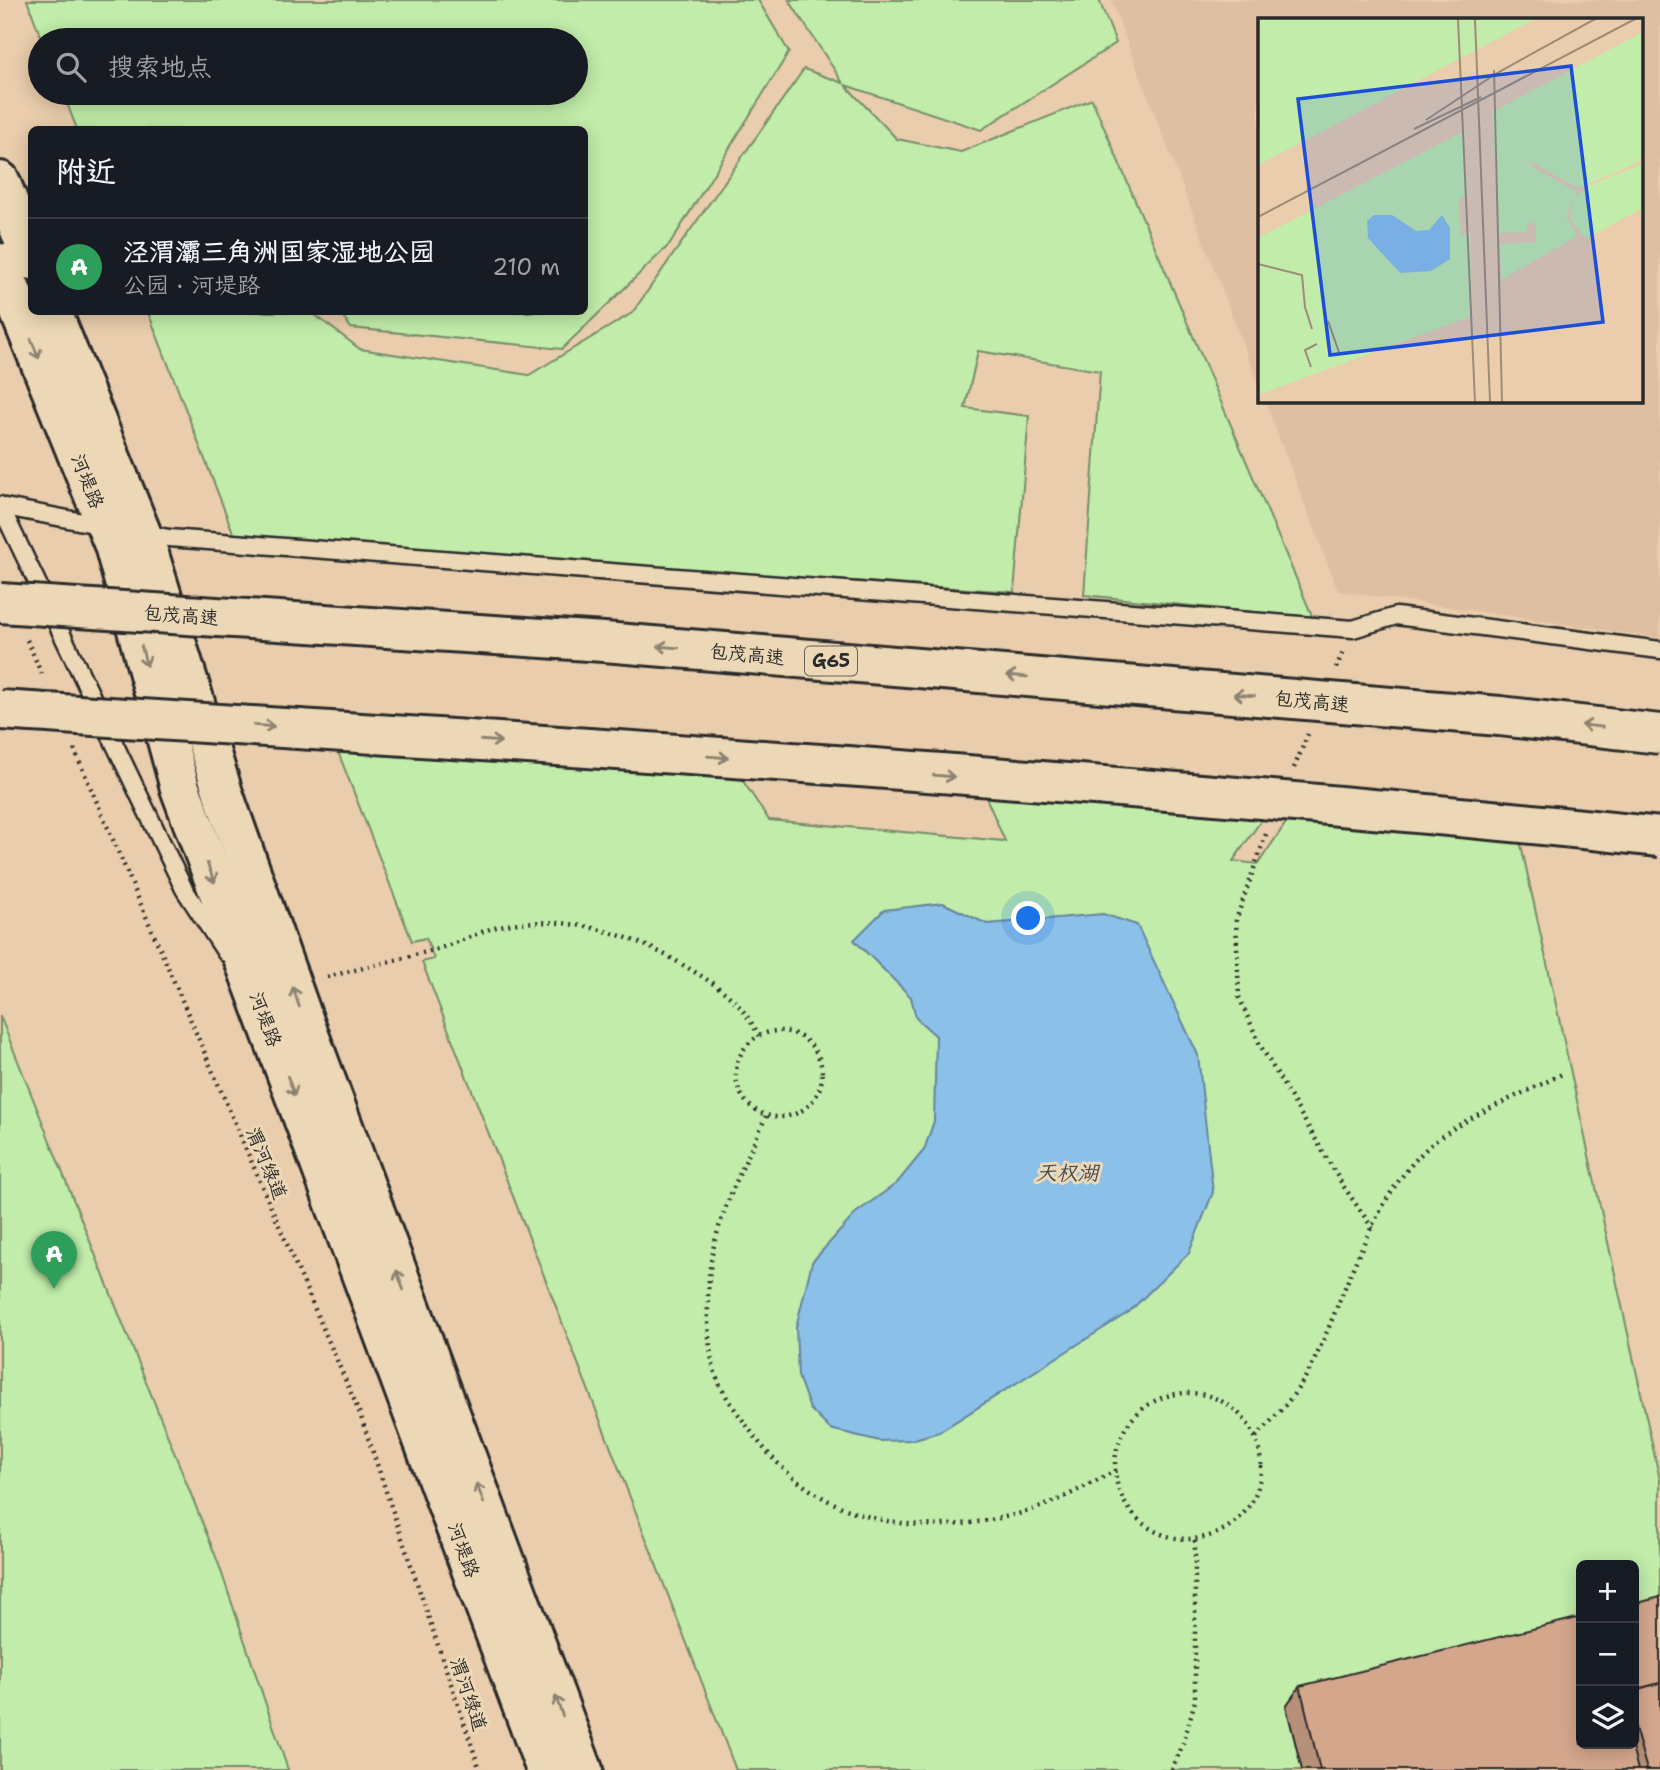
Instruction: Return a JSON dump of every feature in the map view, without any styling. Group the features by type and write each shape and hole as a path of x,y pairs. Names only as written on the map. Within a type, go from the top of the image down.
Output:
{"main road":[{"path":"0,181 28,250"},
{"name":"河堤路","path":"0,263 123,529"},
{"name":"河堤路","path":"53,315 123,529 583,1770"},
{"name":"河堤路","path":"123,529 114,545 180,788 546,1770"},
{"name":"包茂高速","path":"11,615 618,643 1486,715 1660,734"},
{"path":"0,709 613,749 1488,819 1660,837"}],"lane":[{"path":"0,506 123,529 211,541 1353,629 1396,616 1660,650"},
{"path":"0,506 184,889 263,1011"}],"path":[{"path":"11,615 48,688"},
{"path":"1332,679 1353,629"},
{"path":"1289,780 1310,729"},
{"name":"渭河绿道","path":"69,737 360,1414 480,1770"},
{"path":"1268,830 1236,920 1239,997 1260,1045 1342,1184 1373,1229"},
{"path":"292,986 442,947 503,926 537,922 573,924 614,932 666,955 716,984 745,1009 759,1036"},
{"path":"786,1031 799,1035 810,1043 822,1067 820,1088 808,1107 795,1115 781,1118 766,1116 743,1098 737,1084 736,1069 740,1056 759,1036 786,1031"},
{"path":"1256,1437 1288,1404 1309,1371 1373,1229 1400,1179 1432,1144 1461,1122 1564,1073"},
{"path":"766,1116 712,1254 710,1342 718,1381 762,1449 789,1477 818,1496 856,1512 898,1524 939,1525 1026,1512 1063,1498 1116,1470"},
{"path":"1182,1392 1205,1394 1226,1402 1243,1417 1256,1437 1261,1459 1259,1482 1251,1503 1237,1521 1217,1533 1195,1539 1170,1537 1147,1526 1128,1508 1118,1485 1116,1470 1122,1435 1136,1414 1157,1399 1182,1392"},
{"path":"1171,1770 1185,1741 1195,1701 1195,1539"}],"shaded area":[{"path":"1111,0 1660,0 1660,638 1338,591 1265,402 1642,402 1642,18 1258,18 1258,383"}],"green space":[{"path":"27,0 758,0 789,52 670,244 562,349 351,328 342,315 588,315 588,126 76,126 68,105 588,105 588,28 38,28"},
{"path":"789,0 1099,0 1116,43 981,130 845,85 897,139 961,152 1092,99 1313,618 1084,595 1100,371 978,351 965,408 1029,416 1014,592 236,540 149,315 315,315 360,349 529,375 632,313 804,69 843,83"},
{"path":"331,734 731,763 769,820 1005,841 978,779 1272,805 1233,861 1258,864 1296,808 1518,831 1660,1480 1660,1770 736,1770 422,962 434,959 426,938 412,941"},
{"path":"0,1016 218,1562 288,1770 0,1770"}],"water":[{"name":"天权湖","path":"943,903 987,924 1103,914 1137,925 1198,1055 1213,1192 1189,1253 1129,1312 939,1432 911,1440 880,1441 830,1429 810,1409 798,1376 796,1327 812,1262 857,1212 897,1183 924,1150 934,1121 936,1036 916,1018 911,997 854,940 884,910"}],"building":[{"path":"1660,1597 1660,1683 1639,1689 1639,1623 1639,1603"},
{"path":"1576,1618 1576,1749 1632,1749 1638,1770 1320,1770 1300,1686"},
{"path":"1660,1683 1660,1770 1647,1770 1639,1742 1639,1689"}],"place":[{"name":"泾渭灞三角洲国家湿地公园","path":"54,1289"}]}
